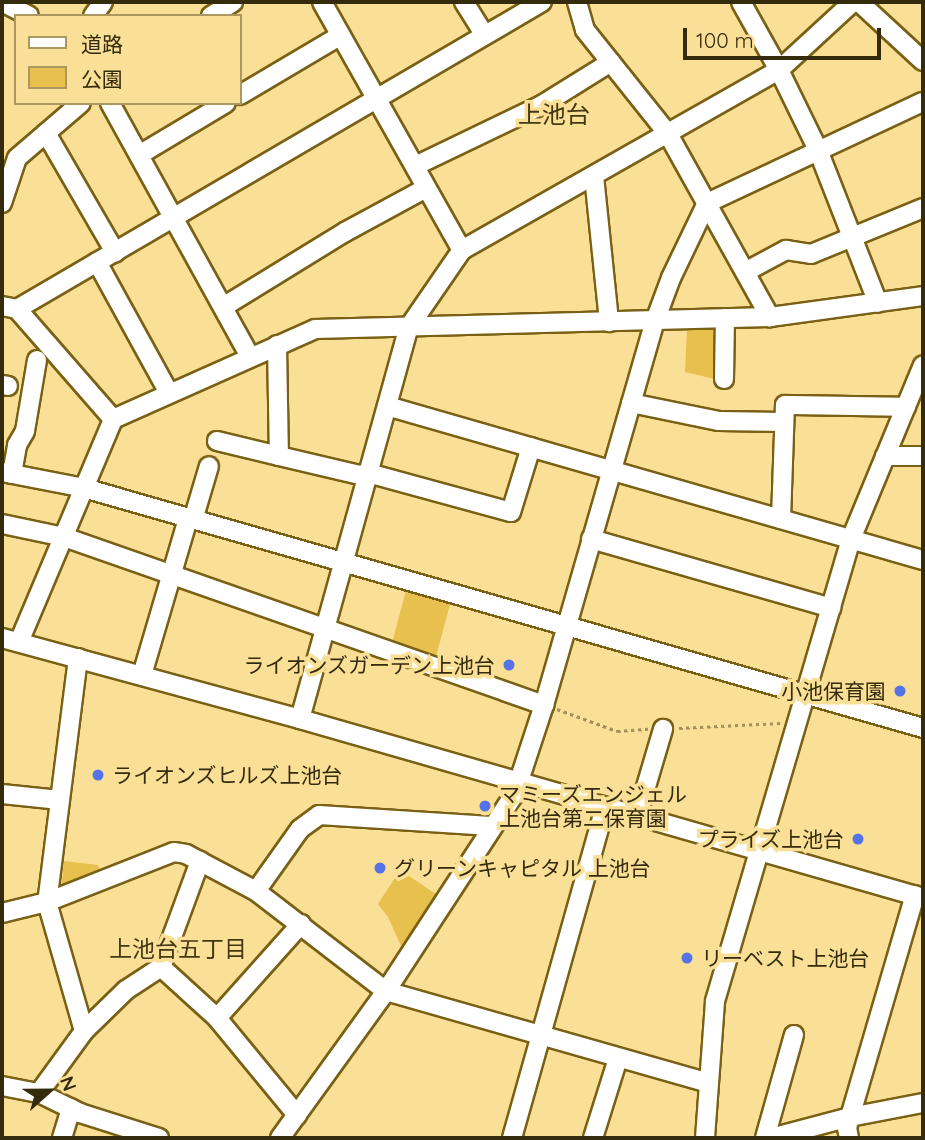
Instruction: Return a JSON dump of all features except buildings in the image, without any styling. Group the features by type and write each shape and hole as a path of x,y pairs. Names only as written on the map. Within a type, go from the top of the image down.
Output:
{"street":[{"path":"2,2 25,14"},
{"path":"212,10 233,2"},
{"path":"322,2 462,250"},
{"path":"464,2 484,34"},
{"path":"113,419 10,307 174,219 542,2"},
{"path":"577,2 585,30 668,134 770,317"},
{"path":"741,2 779,70 818,150 878,303"},
{"path":"300,719 409,327 462,250 779,70 853,2"},
{"path":"859,2 923,61"},
{"path":"242,94 341,35"},
{"path":"415,166 542,106 611,62"},
{"path":"280,1138 386,991 520,782 655,321 671,278 706,203 923,102"},
{"path":"2,203 9,154 46,133 79,105"},
{"path":"111,105 250,357"},
{"path":"139,155 223,105"},
{"path":"46,133 115,252"},
{"path":"594,176 609,322"},
{"path":"223,307 345,232 426,188"},
{"path":"745,272 786,250 811,254 923,208"},
{"path":"97,262 169,393"},
{"path":"849,1138 847,1128 850,1117 919,896 300,719 10,640 64,537 113,419 315,329 770,317 923,296"},
{"path":"724,379 725,318"},
{"path":"277,345 279,456"},
{"path":"37,360 24,431 7,473 84,488 923,728"},
{"path":"705,1138 715,1001 851,539 923,365"},
{"path":"631,403 719,421 785,422"},
{"path":"780,519 785,405 906,407"},
{"path":"387,406 923,560"},
{"path":"217,441 360,475 368,473 511,512 531,447"},
{"path":"885,456 923,456"},
{"path":"142,676 171,575 209,466"},
{"path":"2,524 64,537 544,705"},
{"path":"591,539 831,608"},
{"path":"78,658 47,902 84,1031"},
{"path":"637,817 663,729"},
{"path":"2,794 60,800"},
{"path":"512,1138 605,807"},
{"path":"256,891 300,829 318,815 491,826"},
{"path":"2,913 47,902 174,852 200,861 256,891 386,991 708,1083"},
{"path":"39,1093 84,1031 126,990 161,967 200,861"},
{"path":"217,1018 301,924"},
{"path":"161,967 217,1018 297,1115"},
{"path":"765,1138 794,1035"},
{"path":"593,1138 618,1058"},
{"path":"2,1086 39,1093 71,1108 159,1138"},
{"path":"771,1138 850,1117 923,1103"},
{"path":"62,1138 71,1108"}],"green space":[{"path":"720,328 719,380 685,372 687,329"},
{"path":"407,587 451,599 435,661 390,649"},
{"path":"64,861 98,865 101,873 61,889"},
{"path":"400,870 439,896 404,953 388,917 378,904"}],"place":[{"name":"ライオンズガーデン上池台","path":"509,665"},
{"name":"小池保育園","path":"900,691"},
{"name":"ライオンズヒルズ上池台","path":"98,775"},
{"name":"マミーズエンジェル 上池台第二保育園","path":"485,806"},
{"name":"プライズ上池台","path":"858,839"},
{"name":"グリーンキャピタル 上池台","path":"380,868"},
{"name":"リーベスト上池台","path":"687,958"}],"district":[{"name":"上池台","path":"554,115"},
{"name":"上池台五丁目","path":"178,949"}]}
